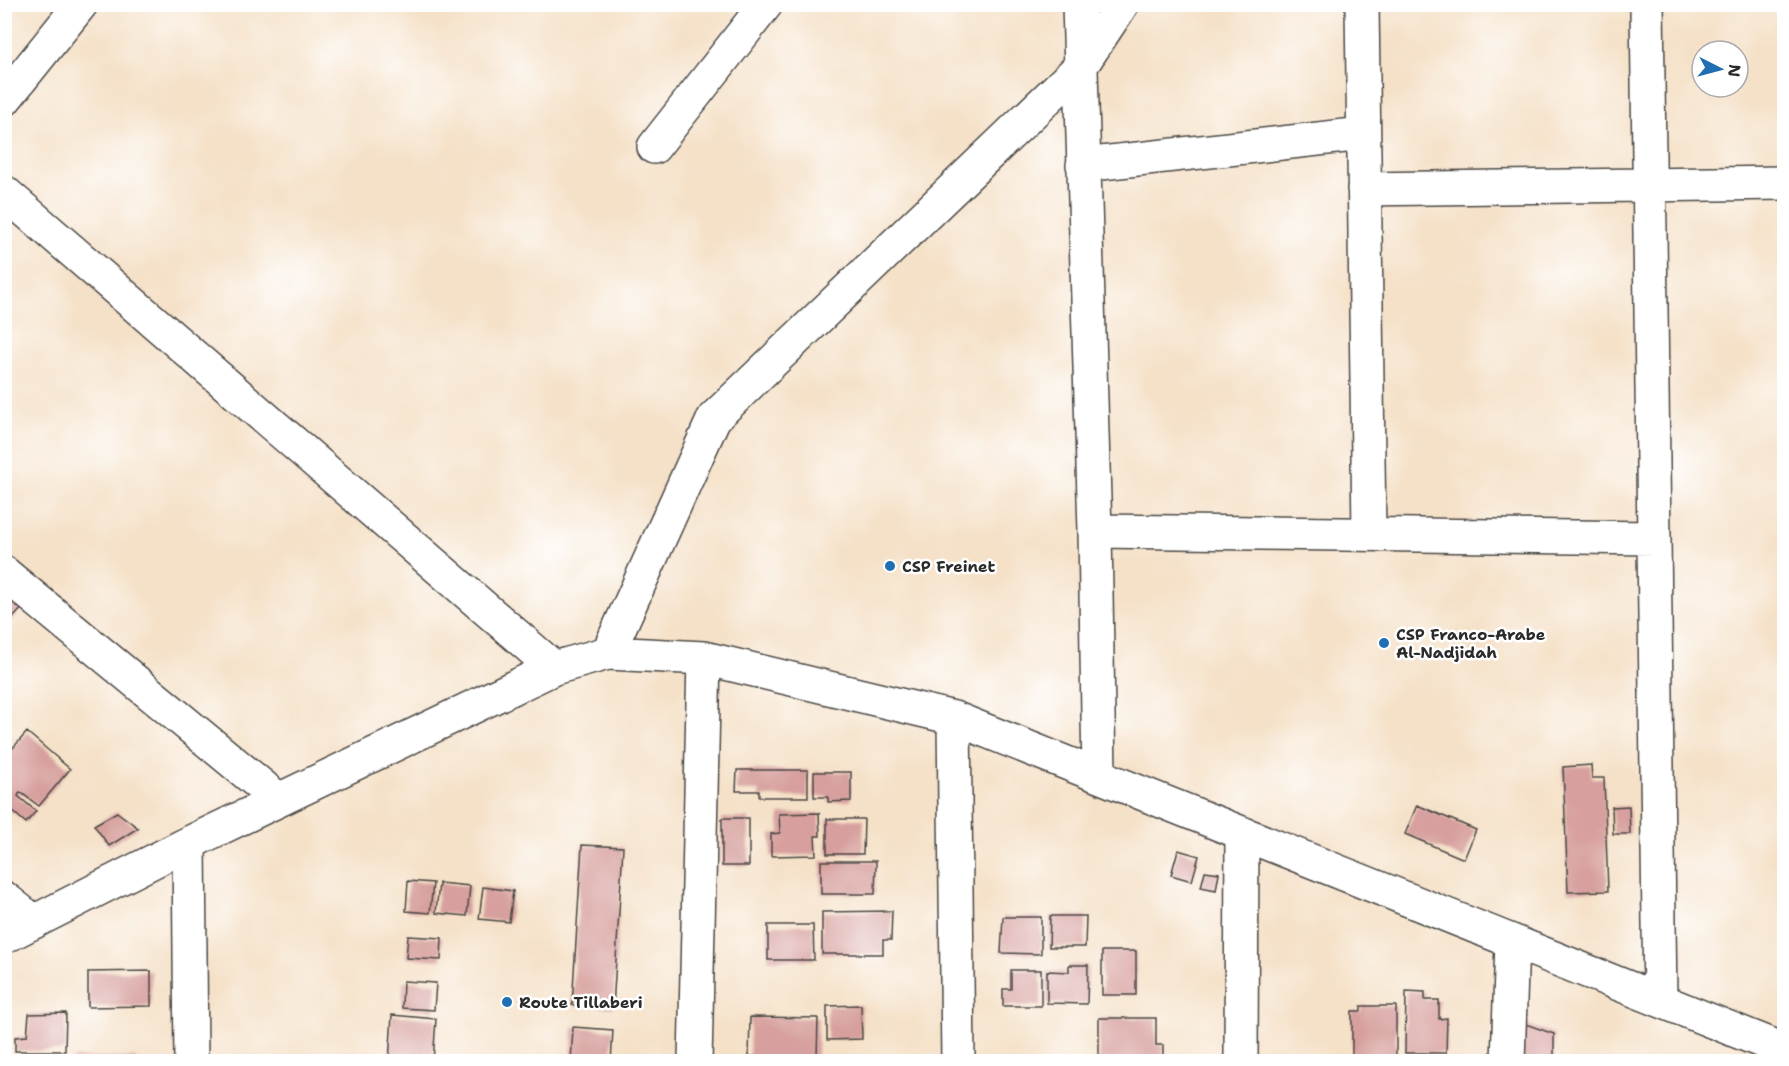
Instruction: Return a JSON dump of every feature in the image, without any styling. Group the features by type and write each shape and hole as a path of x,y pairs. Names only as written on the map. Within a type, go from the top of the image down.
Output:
{"street":[{"path":"4,100 81,4"},
{"path":"654,147 766,4"},
{"path":"1079,4 1095,531 1099,776"},
{"path":"608,653 714,418 1081,66 1122,4"},
{"path":"1362,4 1370,534"},
{"path":"1647,4 1660,1000"},
{"path":"1083,165 1363,134"},
{"path":"1364,189 1785,183"},
{"path":"4,192 554,668"},
{"path":"1095,531 1654,538"},
{"path":"4,573 279,800"},
{"path":"4,937 189,843 554,668 608,653 704,658 954,718 1785,1050"},
{"path":"695,1062 704,658"},
{"path":"954,718 958,1062"},
{"path":"1241,1062 1242,833"},
{"path":"189,843 191,1062"},
{"path":"4,898 34,922"},
{"path":"1509,1062 1512,941"}],"building":[{"path":"4,586 25,605 12,619 4,612"},
{"path":"27,732 70,769 39,806 20,792 18,796 36,811 26,823 11,810 4,817 4,758"},
{"path":"1591,765 1592,778 1604,778 1608,891 1568,892 1563,767"},
{"path":"737,770 808,770 808,797 759,797 759,791 736,791"},
{"path":"814,772 851,772 851,801 828,802 828,797 814,797"},
{"path":"1417,805 1476,830 1464,859 1405,834"},
{"path":"1629,806 1630,834 1613,834 1612,807"},
{"path":"117,812 138,828 109,846 94,825"},
{"path":"819,813 820,836 815,836 816,855 771,856 771,834 780,833 779,814"},
{"path":"722,818 749,818 749,866 722,866"},
{"path":"827,819 864,819 863,854 827,854"},
{"path":"582,845 623,847 613,1008 572,1005"},
{"path":"1178,850 1199,856 1192,881 1171,875"},
{"path":"821,861 876,861 875,894 821,894"},
{"path":"1205,871 1219,873 1216,890 1201,887"},
{"path":"408,881 433,883 430,913 406,911"},
{"path":"439,883 470,886 467,916 436,913"},
{"path":"483,887 513,891 509,922 479,919"},
{"path":"892,911 891,940 883,940 883,954 822,954 822,912"},
{"path":"1050,916 1086,916 1085,947 1049,947"},
{"path":"1003,917 1041,917 1041,954 1001,953"},
{"path":"768,925 813,925 814,960 768,960"},
{"path":"408,936 442,938 441,960 406,958"},
{"path":"1102,951 1136,951 1136,995 1102,995"},
{"path":"1069,965 1088,965 1087,1004 1047,1003 1047,971 1069,972"},
{"path":"1011,970 1041,970 1041,1006 1003,1006 1003,989 1011,989"},
{"path":"151,971 151,1006 88,1007 88,972"},
{"path":"403,981 436,983 434,1010 402,1008"},
{"path":"1406,991 1425,992 1425,1000 1439,1000 1439,1019 1447,1018 1446,1053 1405,1053"},
{"path":"861,1005 862,1039 827,1040 827,1006"},
{"path":"1361,1006 1396,1006 1396,1057 1352,1057 1352,1011 1361,1011"},
{"path":"66,1013 65,1051 15,1051 15,1037 27,1036 29,1014"},
{"path":"392,1015 436,1019 433,1062 389,1062"},
{"path":"750,1017 818,1018 817,1058 791,1057 791,1062 776,1062 776,1057 749,1056"},
{"path":"1099,1018 1156,1018 1156,1045 1163,1045 1163,1062 1099,1062"},
{"path":"1514,1020 1554,1034 1554,1062 1514,1062"},
{"path":"573,1027 613,1030 611,1062 571,1062"},
{"path":"73,1058 136,1058 136,1062 73,1062"}],"place":[{"name":"CSP Freinet","path":"890,566"},
{"name":"CSP Franco-Arabe Al-Nadjidah","path":"1384,643"},
{"name":"Route Tillaberi","path":"507,1002"}]}
